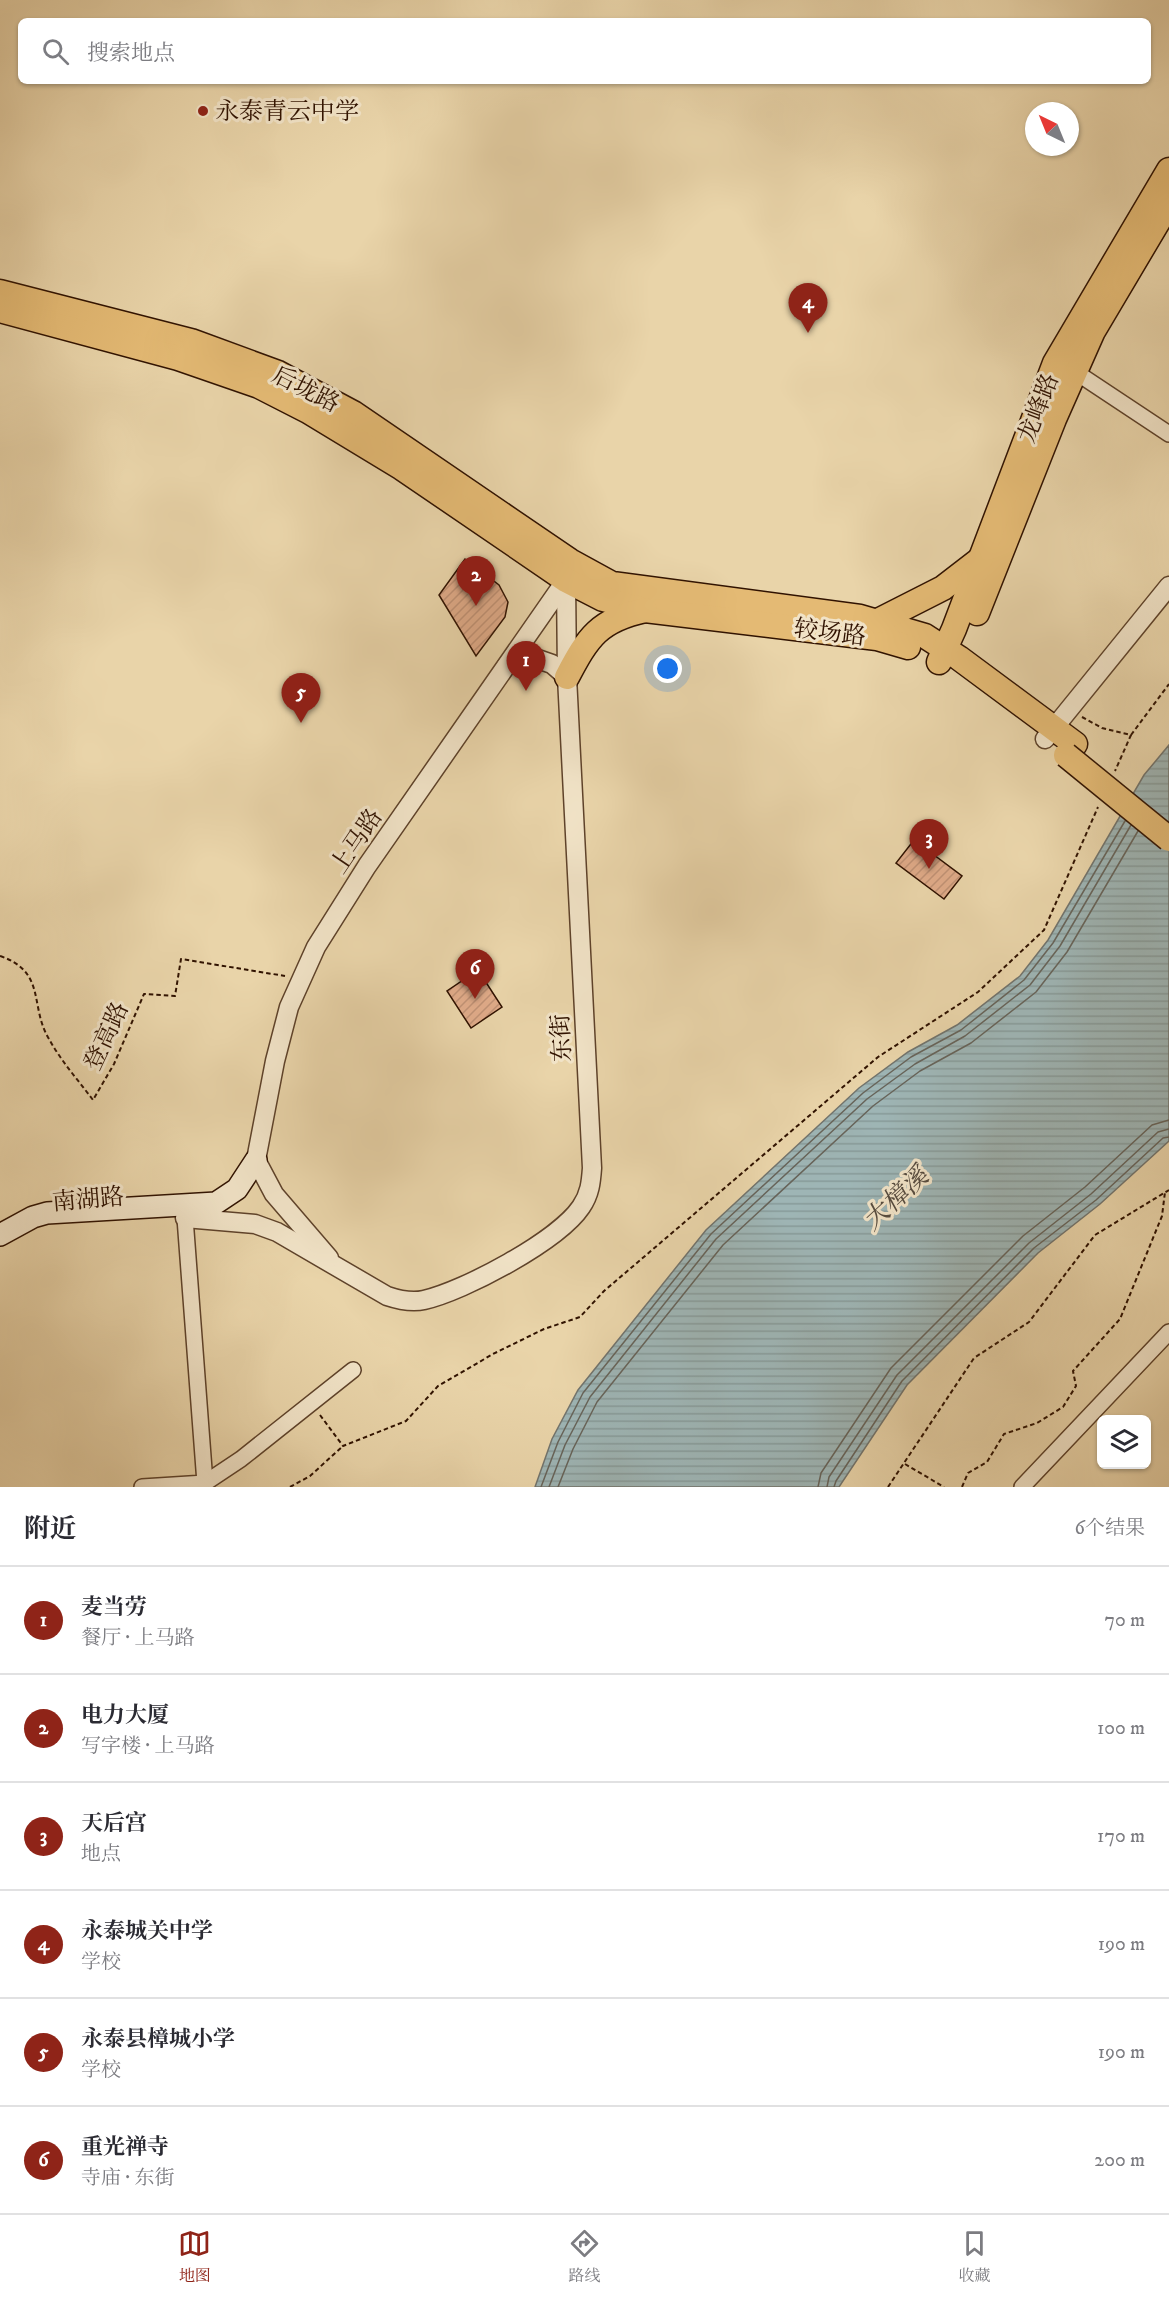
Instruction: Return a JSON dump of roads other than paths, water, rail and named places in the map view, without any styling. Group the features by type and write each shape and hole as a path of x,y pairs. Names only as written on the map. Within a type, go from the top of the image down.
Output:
{"main road":[{"name":"龙峰路","path":"949,660 980,560 1055,363 1169,170"},
{"name":"龙峰路","path":"949,660 1074,371 1105,308 1169,203"},
{"name":"后垅路","path":"0,292 191,341 278,373 353,413 571,572"},
{"name":"后垅路","path":"0,310 178,358 259,386 308,411 571,572"},
{"path":"878,621 944,588 980,560"},
{"name":"较场路","path":"571,572 603,599 645,610 877,638 949,660 1056,725 1070,749"},
{"name":"较场路","path":"571,572 634,589 878,621 925,636 949,660"},
{"path":"567,677 588,638 598,629 626,614 645,610"},
{"path":"1070,749 1169,820"},
{"path":"1070,749 1169,839"},
{"path":"0,1235 33,1217 47,1213 216,1203 237,1189 256,1160"},
{"name":"南湖路","path":"0,1251 40,1229 185,1218"}],"street":[{"path":"1074,371 1169,434"},
{"name":"上马路","path":"256,1160 277,1052 300,979 316,947 367,866 571,572"},
{"name":"东街","path":"185,1218 255,1224 277,1232 387,1296 405,1301 421,1301 447,1293 473,1281 541,1242 563,1227 581,1208 590,1190 592,1168 567,677 571,572"},
{"path":"1056,725 1169,586"},
{"path":"507,665 530,656 552,664 567,677"},
{"path":"256,1160 274,1194 334,1264"},
{"path":"185,1218 205,1483"},
{"path":"1022,1487 1169,1332"},
{"path":"142,1487 205,1483 241,1459 353,1370"}],"water":[{"name":"大樟溪","path":"1169,745 1169,1141 1100,1204 1038,1253 907,1385 839,1487 535,1487 552,1439 578,1390 706,1230 859,1088 908,1052 957,1025 1020,976 1048,940 1144,775"}],"place":[{"name":"永泰青云中学","path":"203,111"},
{"name":"永泰城关中学","path":"808,333"},
{"name":"电力大厦","path":"476,606"},
{"name":"麦当劳","path":"526,691"},
{"name":"永泰县樟城小学","path":"301,723"},
{"name":"天后宫","path":"929,869"},
{"name":"重光禅寺","path":"475,999"}]}
